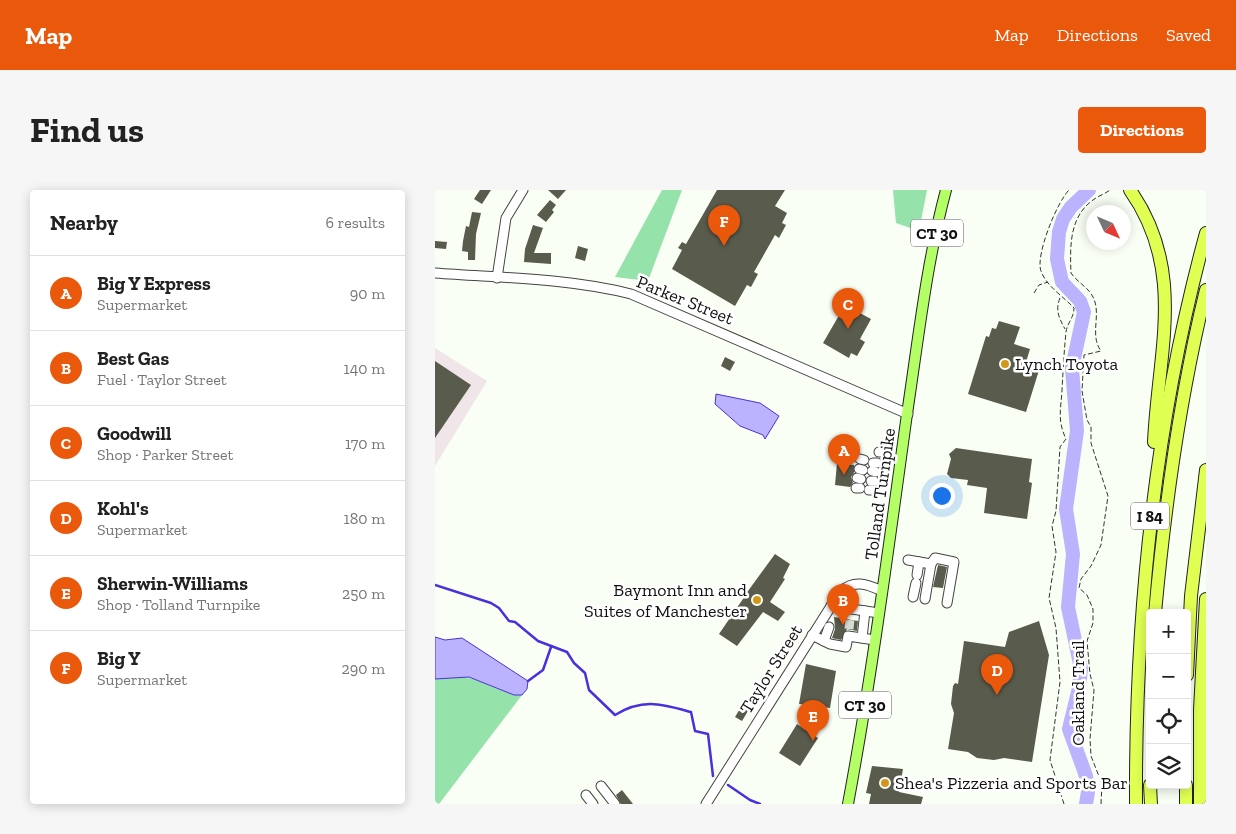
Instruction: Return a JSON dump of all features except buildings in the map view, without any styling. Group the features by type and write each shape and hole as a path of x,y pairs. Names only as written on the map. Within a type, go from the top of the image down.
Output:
{"highway":[{"path":"1130,190 1144,211 1154,235 1163,263 1166,290 1155,406 1149,525"},
{"name":"I 84","path":"1136,804 1138,668 1149,525 1170,386 1206,232"},
{"path":"1155,609 1175,439 1206,290"},
{"path":"1188,654 1191,596 1206,470"},
{"path":"1200,804 1200,709 1206,598"},
{"path":"1150,789 1151,804"},
{"path":"1186,789 1187,804"}],"main road":[{"name":"Tolland Turnpike","path":"848,804 875,640 907,414 932,261 946,190"}],"street":[{"path":"497,278 506,218 523,190"},
{"name":"Parker Street","path":"435,273 606,287 631,294 781,357 854,392 907,414"},
{"path":"925,599 931,564 935,558 954,562 947,603"},
{"path":"908,560 931,564"},
{"path":"913,597 919,562"},
{"name":"Taylor Street","path":"706,804 831,606 847,586 857,583 882,591"},
{"path":"831,606 879,613"},
{"path":"853,620 858,610"},
{"path":"812,636 846,647 853,634 858,610"},
{"path":"824,641 829,627"},
{"path":"853,634 875,640"},
{"path":"601,786 615,804"},
{"path":"586,795 593,804"}],"path":[{"name":"Oakland Trail","path":"1064,804 1050,760 1060,682 1056,628 1049,598 1056,552 1052,526 1060,478 1060,447 1066,439 1061,428 1059,406 1063,389 1061,381 1066,330 1074,315 1074,308 1060,297 1041,272 1038,263 1049,228 1061,201 1069,190"},
{"name":"Oakland Trail","path":"1101,804 1101,784 1091,756 1089,739 1094,690 1090,674 1087,641 1093,624 1093,616 1091,602 1079,588 1081,578 1098,554 1104,533 1108,496 1091,443 1091,427 1087,420 1082,391 1084,355 1101,351 1097,345 1095,325 1098,318 1093,296 1071,273 1071,231 1081,211 1092,200 1110,190"},
{"path":"1034,293 1039,285 1049,282"},
{"name":"Oakland Trail","path":"1060,297 1057,306 1058,315 1066,330"}],"shaded area":[{"path":"435,348 487,381 435,466"},
{"path":"716,394 760,403 779,416 765,439 763,435 740,426 715,404"},
{"path":"435,637 445,640 462,638 528,681 527,689 522,695 514,695 469,677 435,679"}],"green space":[{"path":"662,190 682,190 648,281 615,277"},
{"path":"893,190 927,190 919,231 896,223"},
{"path":"467,677 506,692 522,695 439,804 435,804 435,679"}],"waterway":[{"path":"1086,804 1088,792 1086,776 1069,729 1079,688 1081,669 1068,607 1073,554 1066,509 1077,431 1072,368 1084,312 1080,301 1062,282 1057,259 1059,232 1063,219 1071,207 1089,190"},
{"path":"435,585 491,603 499,608 509,621 515,622 538,641 567,652 574,663 585,673 589,690 615,715 643,704 661,705 691,712 695,731 708,734 713,776"},
{"path":"528,681 543,670 551,647"},
{"path":"728,785 750,800 760,804"}],"tunnel":[{"path":"849,629 850,619"}],"place":[{"name":"Big Y","path":"724,246"},
{"name":"Goodwill","path":"848,329"},
{"name":"Lynch Toyota","path":"1005,364"},
{"name":"Big Y Express","path":"844,475"},
{"name":"Baymont Inn and Suites of Manchester","path":"757,600"},
{"name":"Best Gas","path":"843,625"},
{"name":"Kohl's","path":"997,695"},
{"name":"Sherwin-Williams","path":"813,741"},
{"name":"Shea's Pizzeria and Sports Bar","path":"885,783"}]}
